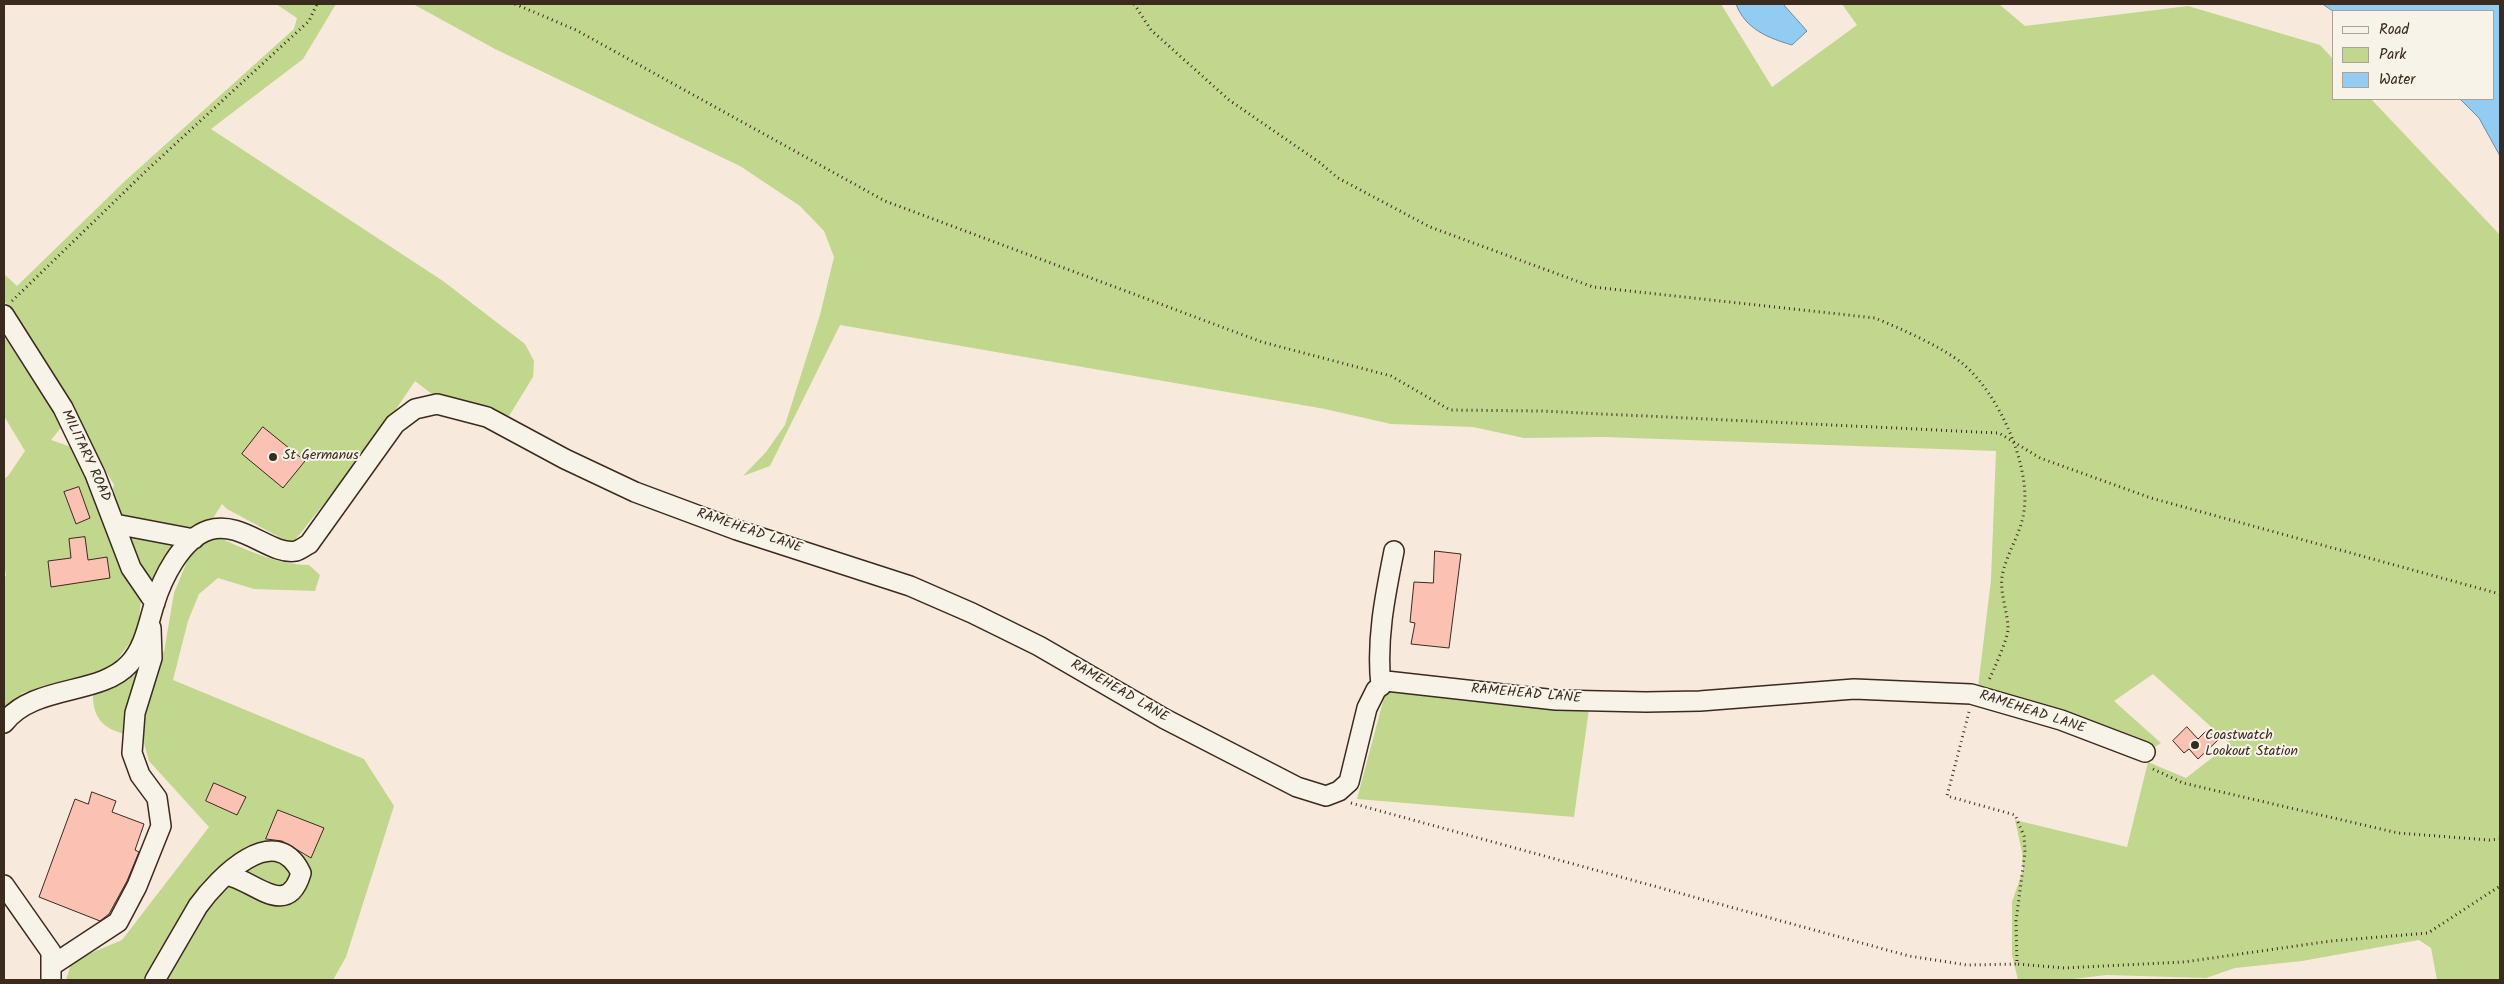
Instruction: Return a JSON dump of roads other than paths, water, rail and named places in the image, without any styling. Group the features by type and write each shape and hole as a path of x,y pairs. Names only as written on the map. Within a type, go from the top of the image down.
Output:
{"street":[{"name":"MILITARY ROAD","path":"7,308 63,408 95,474 131,568 153,610"},
{"name":"RAMEHEAD LANE","path":"4,723 21,708 36,700 109,678 121,672 138,652 169,571 180,554 194,539 209,530 231,528 282,549 295,551 309,544 395,424 415,409 437,404 487,417 565,459 634,492 737,530 919,590 1039,646 1165,719 1297,787 1326,796 1339,792 1349,782 1367,708 1376,690 1386,681 1556,700 1700,701 1854,689 1978,696 2061,720 2144,752"},
{"path":"115,524 194,539"},
{"path":"1381,686 1379,663 1382,608 1394,551"},
{"path":"51,973 118,922 137,886 161,826 157,798 140,775 132,753 135,713 152,658 153,610"},
{"path":"155,980 198,906 226,875"},
{"path":"4,885 51,952 51,973"}],"water":[{"path":"1736,4 1783,4 1807,31 1792,45 1766,36 1745,20"},
{"path":"2323,4 2500,4 2500,156 2479,118 2461,100 2494,100 2494,10 2332,10"}],"place":[{"name":"St Germanus","path":"273,457"},
{"name":"Coastwatch Lookout Station","path":"2195,745"}]}
